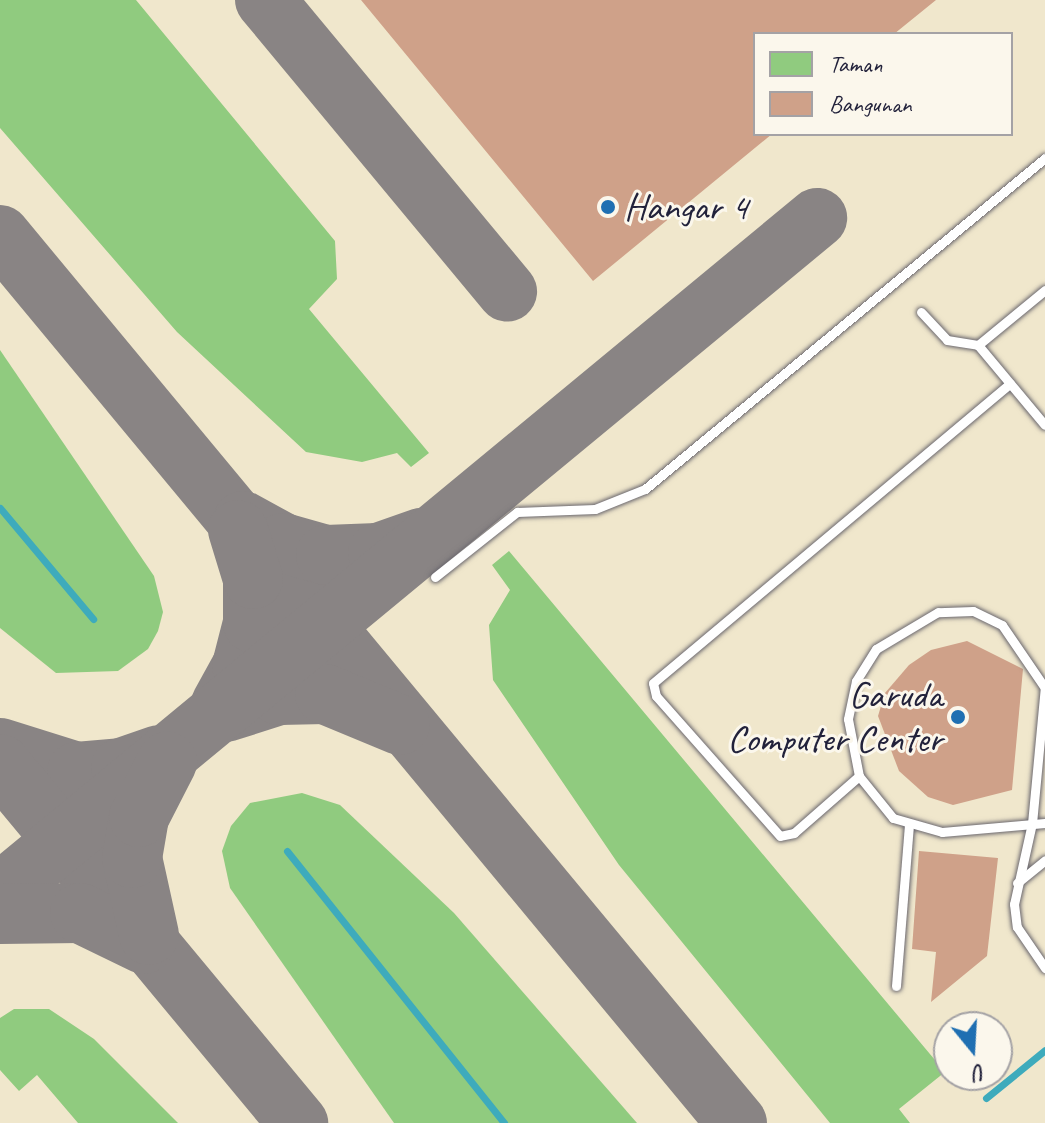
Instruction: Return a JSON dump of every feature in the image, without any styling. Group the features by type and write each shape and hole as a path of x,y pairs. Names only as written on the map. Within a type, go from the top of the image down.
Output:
{"lane":[{"path":"435,577 517,512 595,509 645,489 1045,158"},
{"path":"921,312 952,343 978,345 1045,290"},
{"path":"978,345 1045,425"},
{"path":"859,776 794,833 780,836 656,696 653,683 1010,383"},
{"path":"1045,823 1032,823 961,832 909,826 879,805 859,776 849,740 856,681 876,649 918,619 955,609 989,616 1016,638 1045,687 1032,823 1017,883 1017,927 1045,968"},
{"path":"896,986 909,826"},
{"path":"1017,883 1045,860"}],"green space":[{"path":"0,0 136,0 335,241 337,279 309,309 429,453 411,467 397,453 362,462 306,452 177,332 0,128"},
{"path":"0,350 154,576 163,612 158,631 148,649 118,671 56,673 0,628"},
{"path":"509,551 933,1058 933,1082 899,1109 910,1123 830,1123 619,865 493,680 489,625 510,590 492,565"},
{"path":"302,793 340,805 454,913 637,1123 394,1123 230,888 222,851 231,826 250,803"},
{"path":"14,1009 49,1009 94,1039 178,1123 78,1123 37,1075 19,1091 0,1070 0,1018"}],"building":[{"name":"Hangar 4","path":"361,0 936,0 896,32 753,32 753,136 770,136 593,281"},
{"name":"Garuda Computer Center","path":"967,641 1023,669 1012,790 953,805 928,797 899,771 878,716 885,693 909,665 931,650"},
{"path":"919,851 998,858 987,956 931,1002 936,952 912,949"}],"waterway":[{"path":"0,508 93,619"},
{"path":"287,851 504,1123"},
{"path":"986,1098 1045,1050"}],"taxiway":[{"path":"265,0 507,292"},
{"path":"0,893 817,218"},
{"path":"0,235 737,1123"},
{"path":"243,521 283,543 326,555 378,553 421,538"},
{"path":"221,704 242,666 253,623 253,579 238,530"},
{"path":"226,712 279,695 325,694 400,725"},
{"path":"0,748 77,772 121,768 158,755"},
{"path":"149,935 132,858 139,817 167,762"},
{"path":"0,764 298,1123"},
{"path":"0,914 80,913 144,944"}],"place":[{"name":"Hangar 4","path":"608,207"},
{"name":"Garuda Computer Center","path":"958,717"}]}
